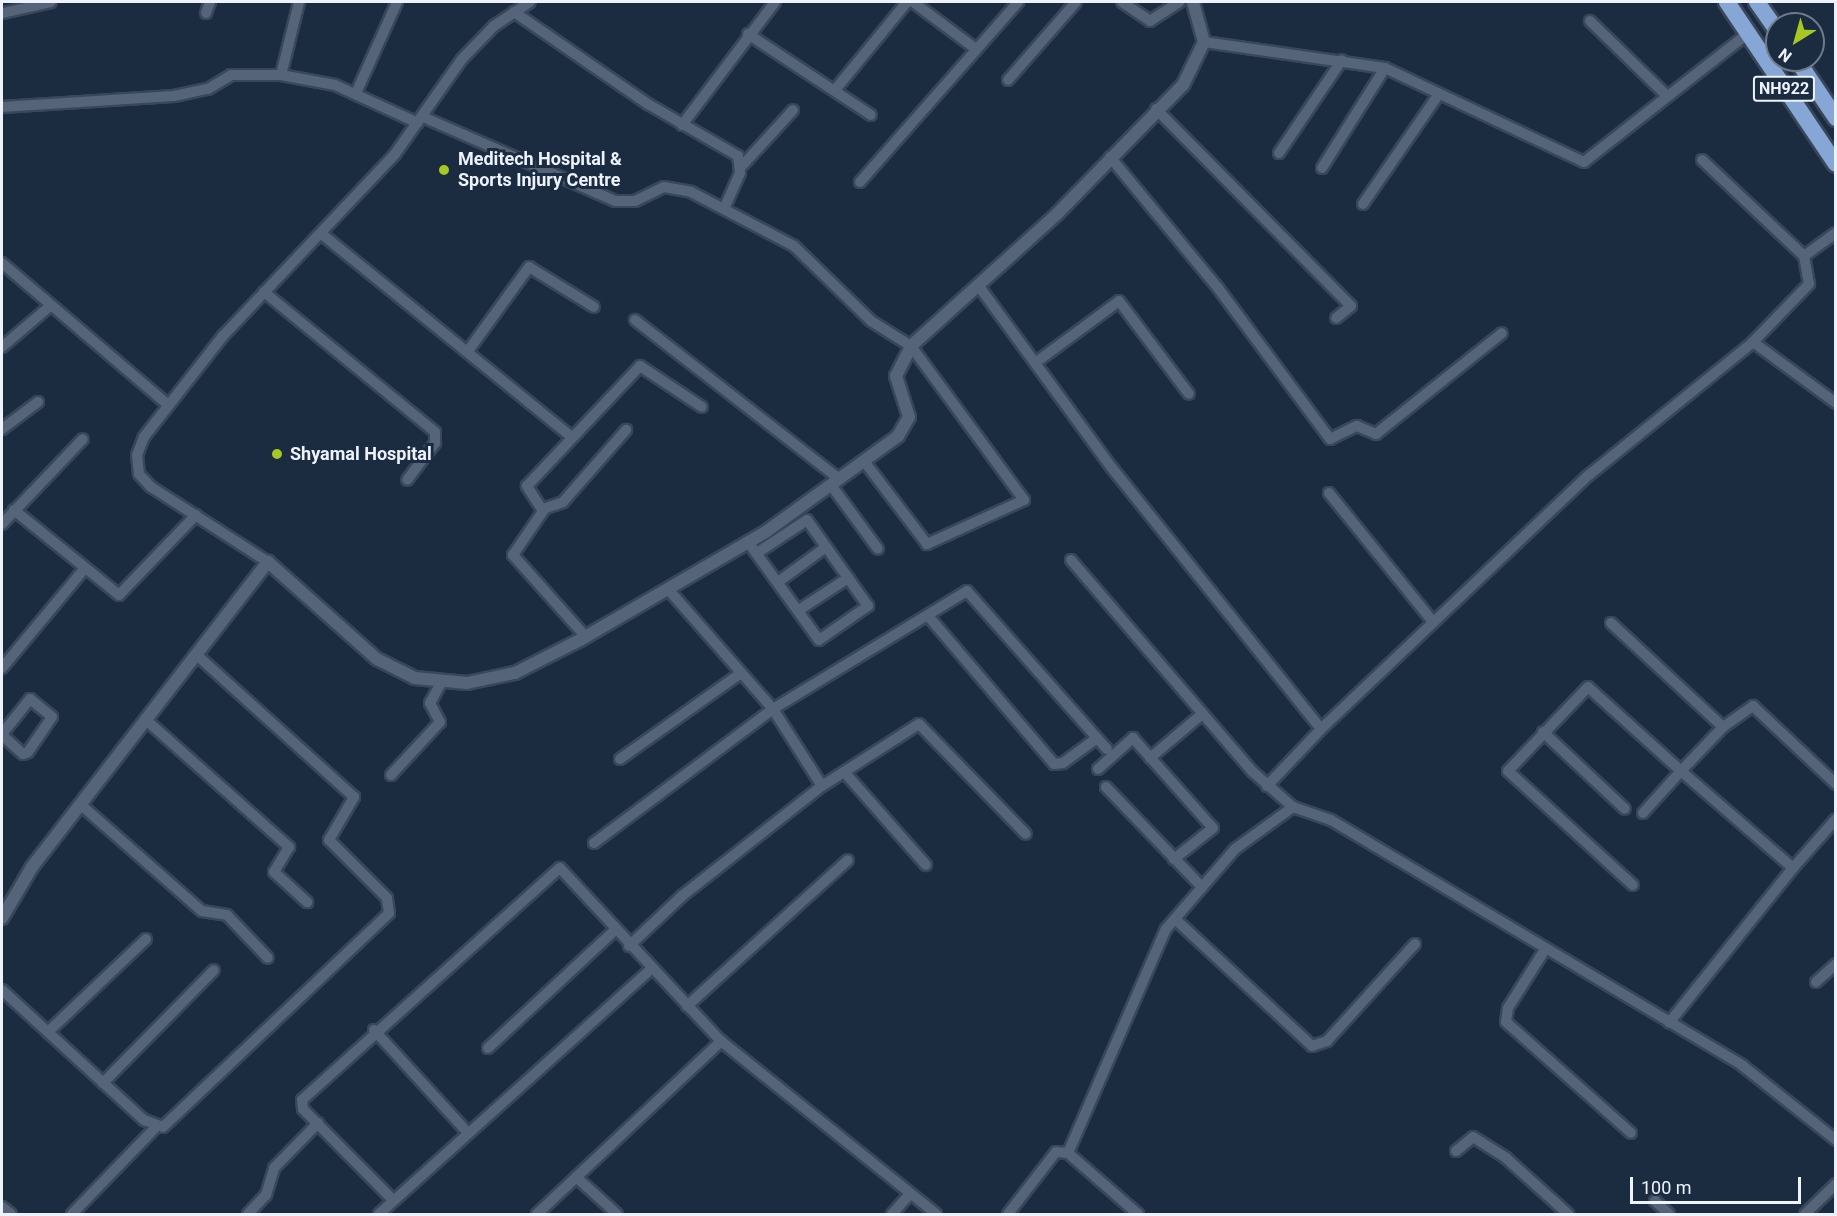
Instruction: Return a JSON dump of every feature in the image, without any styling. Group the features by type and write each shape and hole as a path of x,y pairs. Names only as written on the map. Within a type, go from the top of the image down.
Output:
{"highway":[{"name":"NH922","path":"1730,7 1836,164"},
{"name":"NH922","path":"1805,72 1836,118"}],"street":[{"path":"3,13 51,2"},
{"path":"206,13 210,2"},
{"path":"281,75 299,2"},
{"path":"356,93 397,2"},
{"path":"530,2 514,12 462,59 421,120 323,235 264,292 168,405 144,437 137,455 139,474 268,562 377,659 415,678 467,683 515,673 586,637 748,542 835,482 907,428 896,376 911,346 978,285 1110,157 1156,108 1183,85 1204,42 1193,2"},
{"path":"682,125 748,34 775,2"},
{"path":"835,90 908,2"},
{"path":"913,2 976,49"},
{"path":"860,182 1018,2"},
{"path":"1008,80 1076,2"},
{"path":"1122,2 1150,21 1179,2"},
{"path":"514,12 682,125 732,152 741,167"},
{"path":"1590,21 1666,95"},
{"path":"748,34 871,115"},
{"path":"1204,42 1342,60 1385,69 1584,162 1666,95 1747,34"},
{"path":"1279,153 1342,60"},
{"path":"1322,168 1385,69"},
{"path":"2,107 174,96 208,89 231,75 281,75 356,93 615,201 634,201 664,187 725,207 794,246 871,321 911,346 1024,500 927,544 864,461"},
{"path":"1363,204 1439,94"},
{"path":"1156,108 1351,306 1336,318"},
{"path":"725,207 741,167 793,110"},
{"path":"1110,157 1218,288 1330,440 1357,426 1376,434 1503,333"},
{"path":"1267,786 1321,729 1589,476 1753,342 1809,284 1804,256 1702,160"},
{"path":"1804,256 1836,233"},
{"path":"323,235 572,437"},
{"path":"2,263 49,307 168,405"},
{"path":"468,351 529,267 594,308"},
{"path":"978,285 1035,363 1321,729"},
{"path":"264,292 435,432 435,443 407,480"},
{"path":"1035,363 1119,301 1189,394"},
{"path":"2,346 49,307"},
{"path":"635,320 835,482 878,549"},
{"path":"1753,342 1836,403"},
{"path":"543,509 527,486 641,366 702,407"},
{"path":"2,429 38,402"},
{"path":"586,637 513,555 543,509 563,502 626,430"},
{"path":"2,524 83,439"},
{"path":"1329,493 1433,622"},
{"path":"14,510 122,595 196,514"},
{"path":"748,542 819,640 868,606 807,520 757,553"},
{"path":"778,582 826,547"},
{"path":"1071,560 1202,714 1267,786 1293,807 1331,820 1544,951 1743,1066 1836,1140"},
{"path":"2,918 80,804 268,562"},
{"path":"2,668 85,568"},
{"path":"799,610 848,578"},
{"path":"668,589 773,709 822,786"},
{"path":"594,843 773,709 929,617 968,591 1107,749"},
{"path":"929,617 1054,764 1063,763 1097,738"},
{"path":"1611,623 1723,727"},
{"path":"72,1215 156,1127 177,1119 390,908 329,840 354,797 196,654"},
{"path":"620,759 741,673"},
{"path":"391,775 440,722 430,703 442,681"},
{"path":"1633,885 1508,771 1542,732 1588,687 1793,868"},
{"path":"30,699 52,717 28,752 23,754 2,735 30,699"},
{"path":"1643,813 1723,727 1753,706 1836,784"},
{"path":"1150,758 1202,714"},
{"path":"145,719 289,847 274,872 307,902"},
{"path":"629,946 682,896 822,786 846,774 919,724 1026,834"},
{"path":"1542,732 1625,808"},
{"path":"1098,769 1133,738 1213,828 1174,859"},
{"path":"846,774 926,865"},
{"path":"1106,788 1202,887"},
{"path":"80,804 202,911 227,915 268,958"},
{"path":"1068,1153 1175,919 1235,849 1293,807"},
{"path":"1669,1023 1793,868 1836,819"},
{"path":"687,1006 848,860"},
{"path":"393,1200 318,1123 302,1100 374,1030 560,868 629,946 721,1041 936,1215"},
{"path":"1175,919 1312,1046 1327,1041 1415,944"},
{"path":"488,1048 615,930"},
{"path":"48,1032 146,939"},
{"path":"1544,951 1508,1008 1506,1022 1631,1133"},
{"path":"1816,982 1836,964"},
{"path":"379,1215 467,1132 651,969"},
{"path":"103,1083 214,970"},
{"path":"2,990 103,1083 156,1127"},
{"path":"374,1030 467,1132"},
{"path":"537,1215 721,1041"},
{"path":"248,1215 266,1196 271,1172 318,1123"},
{"path":"1456,1151 1473,1137 1506,1158 1569,1215"},
{"path":"1008,1215 1056,1152 1068,1153 1137,1215"},
{"path":"576,1177 617,1215"},
{"path":"1804,1215 1836,1184"},
{"path":"891,1215 910,1194"},
{"path":"1655,1201 1669,1215"},
{"path":"2,1207 11,1215"}],"place":[{"name":"Meditech Hospital & Sports Injury Centre","path":"444,170"},
{"name":"Shyamal Hospital","path":"277,454"}]}
